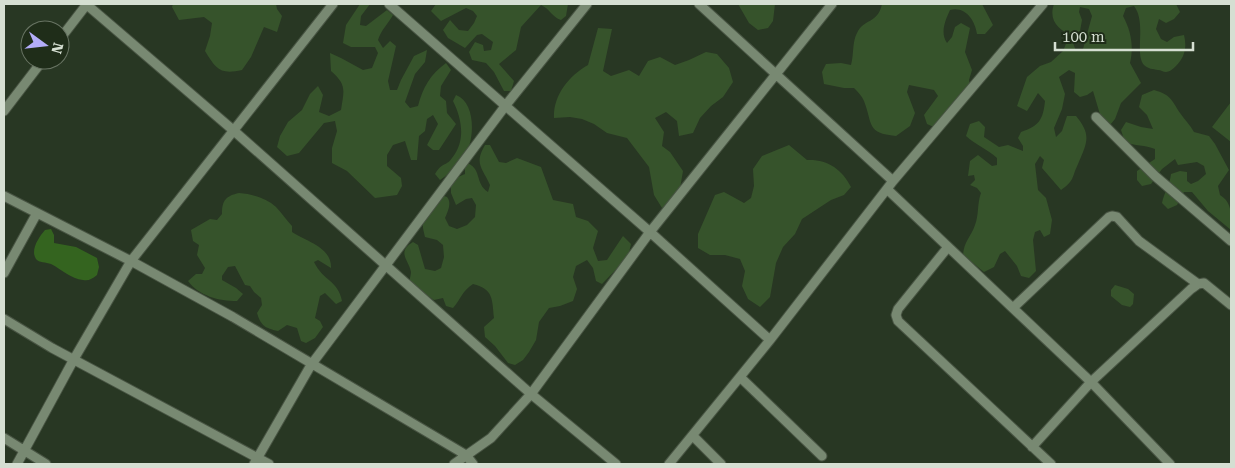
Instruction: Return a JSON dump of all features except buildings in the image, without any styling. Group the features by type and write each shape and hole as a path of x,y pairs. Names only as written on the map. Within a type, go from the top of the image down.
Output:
{"street":[{"path":"70,26 87,4 233,130 531,394 616,464"},
{"path":"17,464 74,359 131,261 333,4"},
{"path":"389,4 506,105 770,340"},
{"path":"256,461 311,365 506,105 587,4"},
{"path":"698,4 893,181"},
{"path":"454,464 491,438 531,394 650,232 832,4"},
{"path":"669,464 770,340 888,190 893,181 1043,4"},
{"path":"4,111 36,70"},
{"path":"1096,117 1154,176 1231,241"},
{"path":"888,190 1014,307 1091,382 1170,464"},
{"path":"4,196 131,261 233,317 311,365 466,455 474,464"},
{"path":"4,273 37,213"},
{"path":"1014,307 1112,216 1116,217 1139,241 1198,284"},
{"path":"948,247 898,309 896,315 898,321 1050,464"},
{"path":"1032,447 1091,382 1198,284 1204,283 1209,286 1231,305"},
{"path":"4,319 52,348 256,461 269,464"},
{"path":"740,377 822,456"},
{"path":"693,436 721,464"},
{"path":"4,438 46,464"}],"shaded area":[{"path":"173,4 276,4 282,16 277,32 264,27 251,57 242,70 228,72 219,69 205,51 212,23 204,17 179,20 172,7"},
{"path":"360,4 370,4 361,16 360,25 366,26 387,10 393,15 378,40 383,48 390,41 396,46 388,81 390,90 397,90 414,56 427,50 425,62 415,74 405,102 410,108 418,106 428,82 446,63 451,70 441,86 440,96 446,101 447,113 456,124 439,150 433,150 427,145 438,124 433,115 427,119 425,131 419,136 417,160 411,160 405,141 393,145 387,155 387,166 401,178 402,186 397,195 375,198 347,171 332,163 332,148 337,131 335,121 324,123 299,153 287,156 277,147 280,136 288,122 302,110 310,94 318,86 323,95 319,112 329,116 341,110 343,88 340,80 331,71 330,53 363,70 372,68 378,53 375,47 351,47 343,43 346,25"},
{"path":"436,4 568,4 566,16 561,20 541,5 521,27 516,50 499,64 514,81 511,91 504,91 494,72 486,63 472,60 469,52 475,42 483,45 484,51 491,50 493,42 482,34 477,35 465,48 448,38 443,30 450,20 459,30 468,31 477,16 473,11 466,8 441,21 431,11"},
{"path":"738,4 775,4 773,21 768,28 758,30 749,23"},
{"path":"882,4 982,4 993,25 985,34 977,34 972,20 965,12 956,9 950,10 944,31 947,43 952,37 955,27 961,23 970,28 965,52 972,70 969,80 971,91 936,128 927,124 924,115 938,96 934,90 909,85 907,92 915,113 910,126 896,136 886,135 875,130 863,99 854,88 824,84 822,72 826,64 841,63 851,65 854,40 857,33 863,25 877,15"},
{"path":"1054,4 1176,4 1180,12 1174,19 1166,23 1159,19 1156,29 1161,39 1167,42 1174,37 1184,35 1184,52 1179,63 1166,72 1151,69 1144,65 1140,54 1140,21 1138,13 1134,6 1126,8 1123,16 1131,39 1130,63 1141,83 1121,103 1115,119 1105,131 1093,91 1080,97 1074,92 1075,73 1069,70 1059,77 1065,94 1062,109 1054,128 1056,137 1062,131 1067,116 1076,116 1086,134 1086,145 1072,179 1061,190 1042,168 1044,160 1040,156 1035,164 1038,190 1046,198 1052,220 1050,234 1044,237 1040,230 1035,232 1033,240 1036,271 1029,278 1021,276 1017,266 1005,251 1000,254 994,267 984,272 963,255 976,221 981,193 977,188 970,185 975,180 974,175 968,176 970,161 978,155 992,166 997,165 997,158 966,136 970,124 979,121 985,127 984,137 999,147 1008,145 1023,151 1023,146 1018,138 1021,132 1036,125 1039,121 1043,113 1045,101 1038,93 1027,111 1017,106 1027,77 1040,66 1051,62 1063,51 1068,39 1073,43 1076,51 1083,49 1092,16 1089,9 1080,7 1079,12 1082,20 1080,31 1073,36 1063,31 1056,24 1052,15"},
{"path":"598,28 612,29 603,71 611,76 629,70 639,76 648,61 660,57 675,65 706,52 717,54 729,68 733,82 723,97 700,118 693,133 679,136 677,121 666,112 655,118 664,132 662,146 670,152 683,171 679,194 662,208 654,195 649,167 627,138 607,133 594,124 582,119 570,117 554,118 554,110 559,94 581,69 588,65"},
{"path":"1154,90 1170,98 1194,132 1209,136 1215,144 1229,170 1218,186 1220,195 1229,206 1231,230 1208,211 1192,192 1184,192 1177,205 1168,209 1162,203 1171,174 1180,171 1187,172 1187,181 1191,184 1206,174 1204,166 1197,162 1178,165 1175,159 1162,169 1151,184 1142,186 1137,180 1137,171 1155,159 1155,149 1125,142 1121,130 1126,122 1153,129 1147,115 1139,107 1142,95"},
{"path":"456,95 463,99 468,106 471,115 472,134 467,152 461,162 440,180 435,174 452,158 461,137 459,115 453,101"},
{"path":"1231,102 1231,142 1212,127"},
{"path":"485,145 490,145 499,162 506,163 517,158 541,167 553,200 573,204 576,217 588,221 598,231 593,248 598,261 607,260 623,236 631,244 628,257 602,284 596,281 593,268 587,260 576,266 573,277 577,289 573,301 549,308 539,322 536,340 529,352 523,360 515,365 508,363 495,346 485,337 484,327 494,318 491,296 488,292 480,286 473,284 464,292 453,308 446,306 443,298 434,300 415,291 409,285 411,272 404,253 405,249 413,242 418,245 425,269 435,271 441,268 444,257 443,245 437,240 425,237 424,221 444,196 447,197 449,202 445,218 449,226 457,229 467,225 475,217 476,205 472,198 456,205 451,193 451,180 465,174 465,162 474,168 481,184 488,192 490,185 480,165 480,157"},
{"path":"789,145 807,160 821,161 833,166 843,175 851,187 844,195 831,200 802,219 795,234 783,247 776,263 770,297 760,307 748,299 742,286 745,271 740,259 725,255 710,255 698,248 698,234 715,195 724,192 744,203 751,198 754,186 753,169 762,156"},
{"path":"239,193 249,194 268,201 278,209 292,226 292,232 323,250 330,261 331,268 318,260 314,262 334,284 342,301 336,304 325,293 320,296 315,318 320,321 323,327 315,338 306,343 301,341 297,328 287,325 278,331 262,324 257,313 262,305 261,298 250,286 245,285 235,266 228,267 222,276 222,280 243,294 237,301 210,297 188,281 196,274 202,274 205,268 197,255 199,245 193,241 191,230 210,219 217,220 222,214 226,199"},
{"path":"51,229 54,235 54,243 76,247 97,258 99,267 97,275 89,280 79,279 70,276 51,264 36,259 34,252 38,240 45,230"},
{"path":"1115,285 1128,289 1134,294 1133,304 1130,307 1122,305 1111,296 1111,290"}]}
